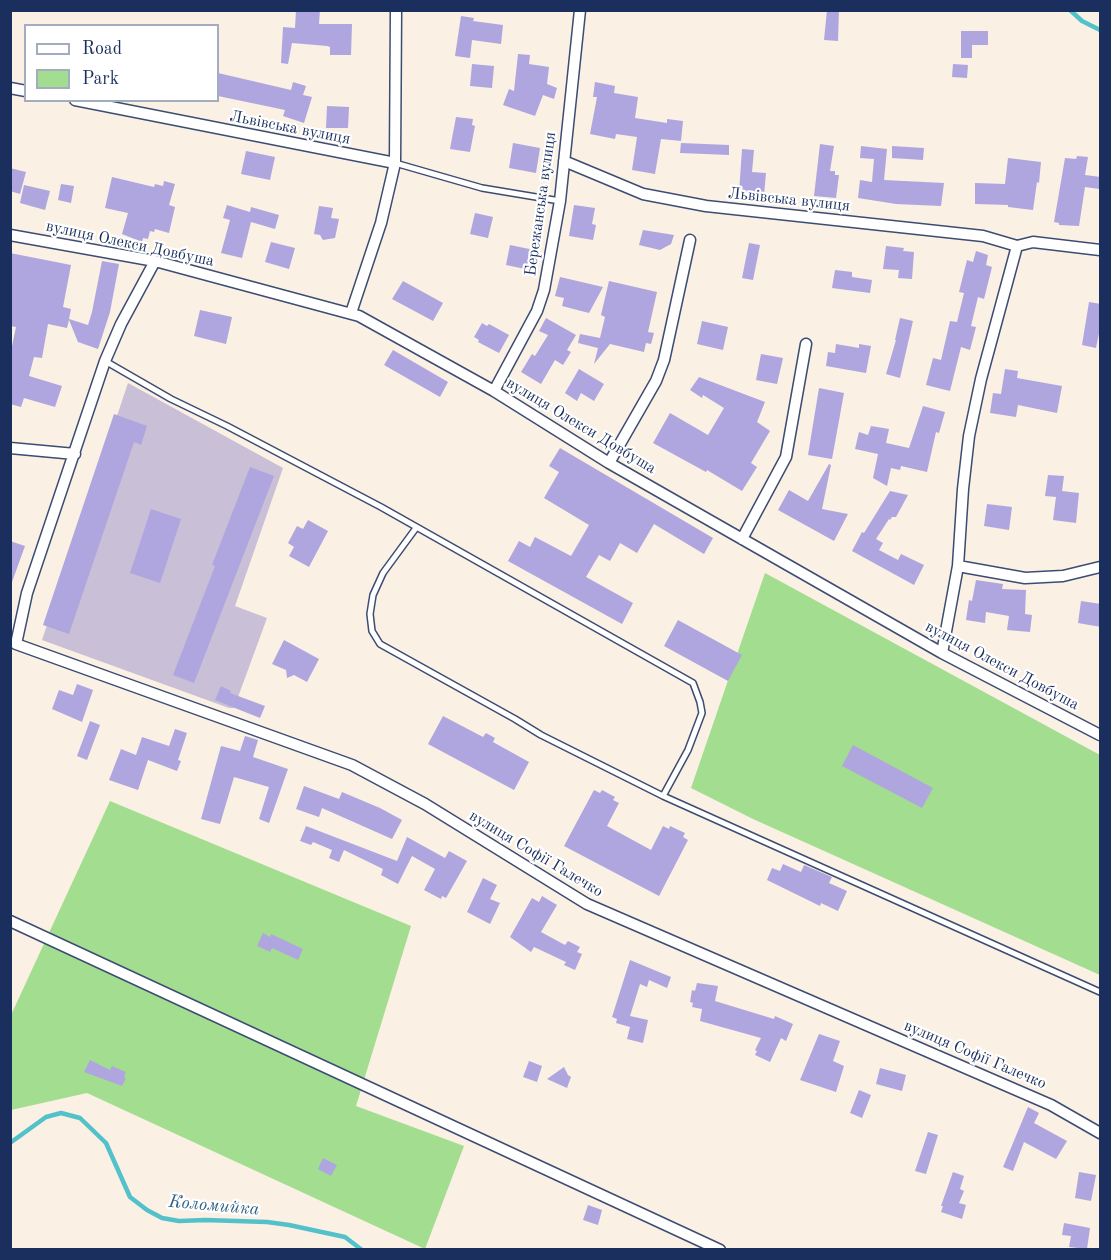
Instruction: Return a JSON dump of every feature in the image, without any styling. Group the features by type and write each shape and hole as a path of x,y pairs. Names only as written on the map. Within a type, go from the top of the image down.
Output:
{"street":[{"path":"351,313 381,223 395,163 396,10"},
{"name":"Бережанська вулиця","path":"494,391 537,311 544,290 560,201 580,10"},
{"name":"Львівська вулиця","path":"85,102 395,163"},
{"name":"Львівська вулиця","path":"564,161 627,189 706,206 983,236 1017,246 1033,242 1101,250"},
{"name":"вулиця Олекси Довбуша","path":"10,235 155,261 351,313 370,321 494,391 609,463 942,653 1101,735"},
{"path":"609,463 656,381 664,360 690,240"},
{"path":"942,653 958,566 969,436 1017,246"},
{"path":"13,644 27,593 105,361 121,324 155,261"},
{"path":"742,539 786,457 807,344"},
{"path":"10,448 75,454"},
{"path":"958,566 1025,578 1063,576 1101,567"},
{"name":"вулиця Софії Галечко","path":"13,644 352,765 425,804 587,904 1051,1105 1101,1133"},
{"path":"10,921 720,1250"}],"lane":[{"path":"395,163 482,188 560,201"},
{"path":"105,361 171,399 268,447 416,528 693,683 702,713 688,750 663,796"},
{"path":"416,528 383,573 373,595 370,614 372,631 380,644 541,735 663,796 1101,992"}],"shaded area":[{"path":"128,383 283,468 235,606 267,618 234,708 42,640"}],"green space":[{"path":"765,573 1100,755 1100,975 753,819 691,788"},
{"path":"110,801 411,926 356,1106 464,1146 425,1249 87,1093 11,1110 11,1015"}],"building":[{"path":"296,10 320,10 319,24 352,24 351,55 330,55 330,47 327,46 292,43 288,64 281,63 283,27 295,28"},
{"path":"827,10 839,10 838,41 824,40"},
{"path":"461,16 474,18 473,21 503,25 501,44 472,40 470,58 455,56"},
{"path":"961,31 988,31 988,45 972,45 972,58 961,58"},
{"path":"518,54 530,55 529,64 549,67 547,84 557,88 554,99 543,95 535,116 503,105 509,89 514,91"},
{"path":"472,64 494,66 492,88 470,86"},
{"path":"953,64 968,65 967,78 952,77"},
{"path":"219,73 291,90 293,82 306,86 303,95 312,97 304,123 283,116 285,110 219,96"},
{"path":"595,82 615,86 614,93 638,97 635,118 667,123 667,119 683,121 681,141 661,139 655,174 632,170 637,137 616,134 615,139 590,134 597,97 593,97"},
{"path":"327,106 349,107 348,128 326,128"},
{"path":"456,117 473,119 472,125 475,126 470,152 450,149"},
{"path":"513,143 540,148 536,173 509,168"},
{"path":"681,143 729,145 729,155 680,153"},
{"path":"820,144 834,146 830,171 835,171 835,175 839,175 836,198 814,196"},
{"path":"861,146 887,149 884,180 944,183 941,206 896,204 858,198 860,180 872,182 874,159 860,158"},
{"path":"892,146 924,148 923,160 892,158"},
{"path":"742,149 754,150 752,172 766,173 764,195 739,193"},
{"path":"246,151 275,157 270,180 241,174"},
{"path":"1077,156 1088,157 1085,175 1101,177 1099,189 1085,187 1079,226 1059,225 1054,222 1065,158 1076,159"},
{"path":"1008,158 1041,162 1033,210 1008,207 1008,205 975,204 975,183 1005,184"},
{"path":"10,168 26,172 20,194 10,191"},
{"path":"112,177 154,187 155,184 163,186 164,181 175,184 169,205 175,207 169,233 155,229 154,232 150,231 148,239 143,238 142,242 122,234 128,213 105,208"},
{"path":"61,184 74,186 71,203 58,200"},
{"path":"24,185 50,191 45,210 20,203"},
{"path":"227,205 250,212 251,207 279,215 275,229 251,222 242,258 221,253 230,220 223,218"},
{"path":"574,205 595,208 592,224 596,225 593,240 569,236"},
{"path":"319,206 333,208 331,218 339,219 335,238 323,240 320,235 314,234"},
{"path":"475,213 493,217 488,238 470,234"},
{"path":"643,230 674,235 671,244 660,250 639,245"},
{"path":"271,242 295,248 289,269 265,262"},
{"path":"749,243 760,245 753,280 742,278"},
{"path":"510,245 534,250 530,270 506,265"},
{"path":"886,246 904,248 903,251 914,252 912,279 898,278 899,270 883,269"},
{"path":"976,251 988,255 986,265 992,267 984,299 978,297 971,326 976,327 970,350 961,347 950,391 926,385 933,358 941,360 950,321 957,322 964,293 959,292 967,260 973,262"},
{"path":"10,253 71,265 63,307 71,309 69,319 88,325 102,261 119,264 110,312 98,349 78,342 69,320 67,328 48,324 42,358 34,357 29,376 62,386 55,407 24,398 21,407 10,404 10,356 16,327 10,326"},
{"path":"835,270 852,272 852,277 872,280 870,293 832,288"},
{"path":"560,277 603,287 589,313 562,306 564,298 555,296"},
{"path":"403,281 443,303 433,321 392,299"},
{"path":"609,281 657,292 648,332 654,333 651,344 646,343 644,352 610,344 594,364 598,348 578,343 580,334 600,338 605,317 601,315"},
{"path":"1089,302 1101,304 1101,324 1096,348 1082,345"},
{"path":"200,310 232,317 226,344 194,336"},
{"path":"546,318 576,335 567,350 571,352 563,365 555,360 541,384 521,372 532,354 535,356 548,335 539,331"},
{"path":"900,318 913,321 900,378 886,374"},
{"path":"702,321 728,327 723,350 697,344"},
{"path":"482,323 487,326 489,324 509,335 499,353 478,342 479,340 474,337"},
{"path":"836,344 859,348 859,344 871,346 866,373 826,366 828,352 835,353"},
{"path":"393,350 448,382 440,397 384,365"},
{"path":"761,354 783,358 777,384 756,380"},
{"path":"579,369 604,384 594,401 581,393 577,401 565,393"},
{"path":"1005,369 1018,371 1017,378 1062,386 1057,413 1018,405 1016,417 990,413 993,393 1001,394"},
{"path":"699,377 765,402 757,422 770,431 751,463 757,467 742,491 707,470 706,472 653,443 670,413 708,435 724,408 690,390"},
{"path":"819,388 844,393 832,459 808,455"},
{"path":"923,406 945,412 939,433 936,432 927,472 901,466 900,470 891,468 887,486 873,478 878,454 855,449 859,432 868,435 871,426 889,429 886,443 909,448"},
{"path":"114,414 147,426 141,445 134,442 69,634 43,625"},
{"path":"560,448 713,538 704,554 654,524 637,553 620,543 610,561 599,555 586,577 633,603 622,624 508,561 519,541 530,547 535,537 571,556 589,525 544,498 559,472 549,466"},
{"path":"829,464 831,465 822,509 848,514 834,541 778,510 789,490 808,501"},
{"path":"250,467 274,476 194,683 173,675"},
{"path":"1048,475 1064,476 1062,491 1079,493 1076,523 1053,520 1056,497 1045,496"},
{"path":"890,491 908,495 896,517 889,519 876,539 883,543 879,550 898,560 901,554 924,565 914,585 852,551"},
{"path":"987,504 1012,507 1009,530 984,526"},
{"path":"151,509 181,519 160,583 130,573"},
{"path":"308,520 328,531 309,567 289,556 294,547 288,543 297,526 303,529"},
{"path":"10,541 25,546 12,582 10,581"},
{"path":"976,580 1003,584 1002,589 1026,590 1025,614 1032,615 1030,632 1007,630 1009,616 986,612 985,623 966,620 969,600 972,601"},
{"path":"1081,601 1101,604 1101,627 1078,623"},
{"path":"678,620 742,655 728,681 664,646"},
{"path":"284,640 319,659 307,682 294,675 287,678 286,670 272,664"},
{"path":"77,684 93,690 82,722 52,709 59,690 73,695"},
{"path":"221,686 231,691 230,693 265,706 260,718 215,700"},
{"path":"443,716 483,737 486,733 495,738 493,742 529,762 514,790 428,744"},
{"path":"90,721 100,725 87,760 77,756"},
{"path":"175,729 187,733 178,760 181,761 177,771 148,760 138,790 109,780 121,749 136,755 142,737 169,746"},
{"path":"245,736 258,740 253,757 288,769 269,823 259,819 269,787 234,777 220,824 201,819 221,746 240,751"},
{"path":"853,745 933,788 922,808 842,766"},
{"path":"304,786 339,799 342,792 402,820 392,839 322,808 319,817 296,809"},
{"path":"594,790 600,793 602,790 615,797 613,800 619,803 607,826 651,850 663,826 669,829 670,826 685,833 683,837 688,840 659,896 564,846"},
{"path":"306,826 397,861 407,837 445,858 449,851 467,861 446,898 442,896 441,899 424,890 435,869 412,856 398,884 381,875 383,869 344,850 339,862 329,858 332,850 313,842 311,845 300,841"},
{"path":"783,864 801,872 804,865 832,877 829,883 847,891 838,911 821,903 820,906 767,880 772,868 780,871"},
{"path":"483,878 497,885 490,899 500,903 490,924 467,912"},
{"path":"542,896 557,905 541,932 565,945 568,941 580,947 577,952 582,954 575,970 564,965 566,962 534,947 531,952 510,937 532,898 539,902"},
{"path":"263,933 270,937 271,934 303,949 298,960 272,948 270,952 257,946"},
{"path":"630,960 671,977 667,988 649,980 647,987 640,984 630,1016 648,1020 643,1043 627,1039 630,1027 616,1023 617,1019 612,1017"},
{"path":"697,983 718,986 715,1001 774,1019 775,1016 793,1024 786,1041 781,1038 770,1062 755,1055 761,1038 700,1021 702,1009 692,1007 693,1003 690,1002 692,990 695,991"},
{"path":"819,1034 840,1041 833,1061 844,1066 836,1092 800,1080"},
{"path":"90,1060 110,1070 112,1066 126,1072 122,1086 84,1072"},
{"path":"529,1061 542,1066 537,1082 523,1077"},
{"path":"564,1067 571,1077 567,1088 547,1079"},
{"path":"880,1068 906,1075 902,1091 876,1084"},
{"path":"859,1090 871,1095 862,1118 850,1113"},
{"path":"1028,1107 1039,1113 1034,1123 1067,1141 1056,1159 1024,1142 1013,1171 1003,1167"},
{"path":"928,1132 938,1135 926,1174 915,1171"},
{"path":"323,1158 337,1165 331,1176 318,1169"},
{"path":"953,1172 964,1176 960,1189 964,1191 959,1203 966,1205 962,1219 941,1212"},
{"path":"1079,1172 1096,1175 1091,1201 1075,1198"},
{"path":"588,1205 602,1210 598,1225 583,1220"},
{"path":"1064,1223 1090,1228 1087,1249 1069,1247 1071,1236 1062,1235"}],"waterway":[{"path":"1070,10 1082,21 1100,30"},
{"name":"Коломийка","path":"10,1143 46,1117 61,1113 80,1118 106,1143 130,1197 162,1218 179,1221 267,1222 289,1225 345,1237 362,1250"}]}
